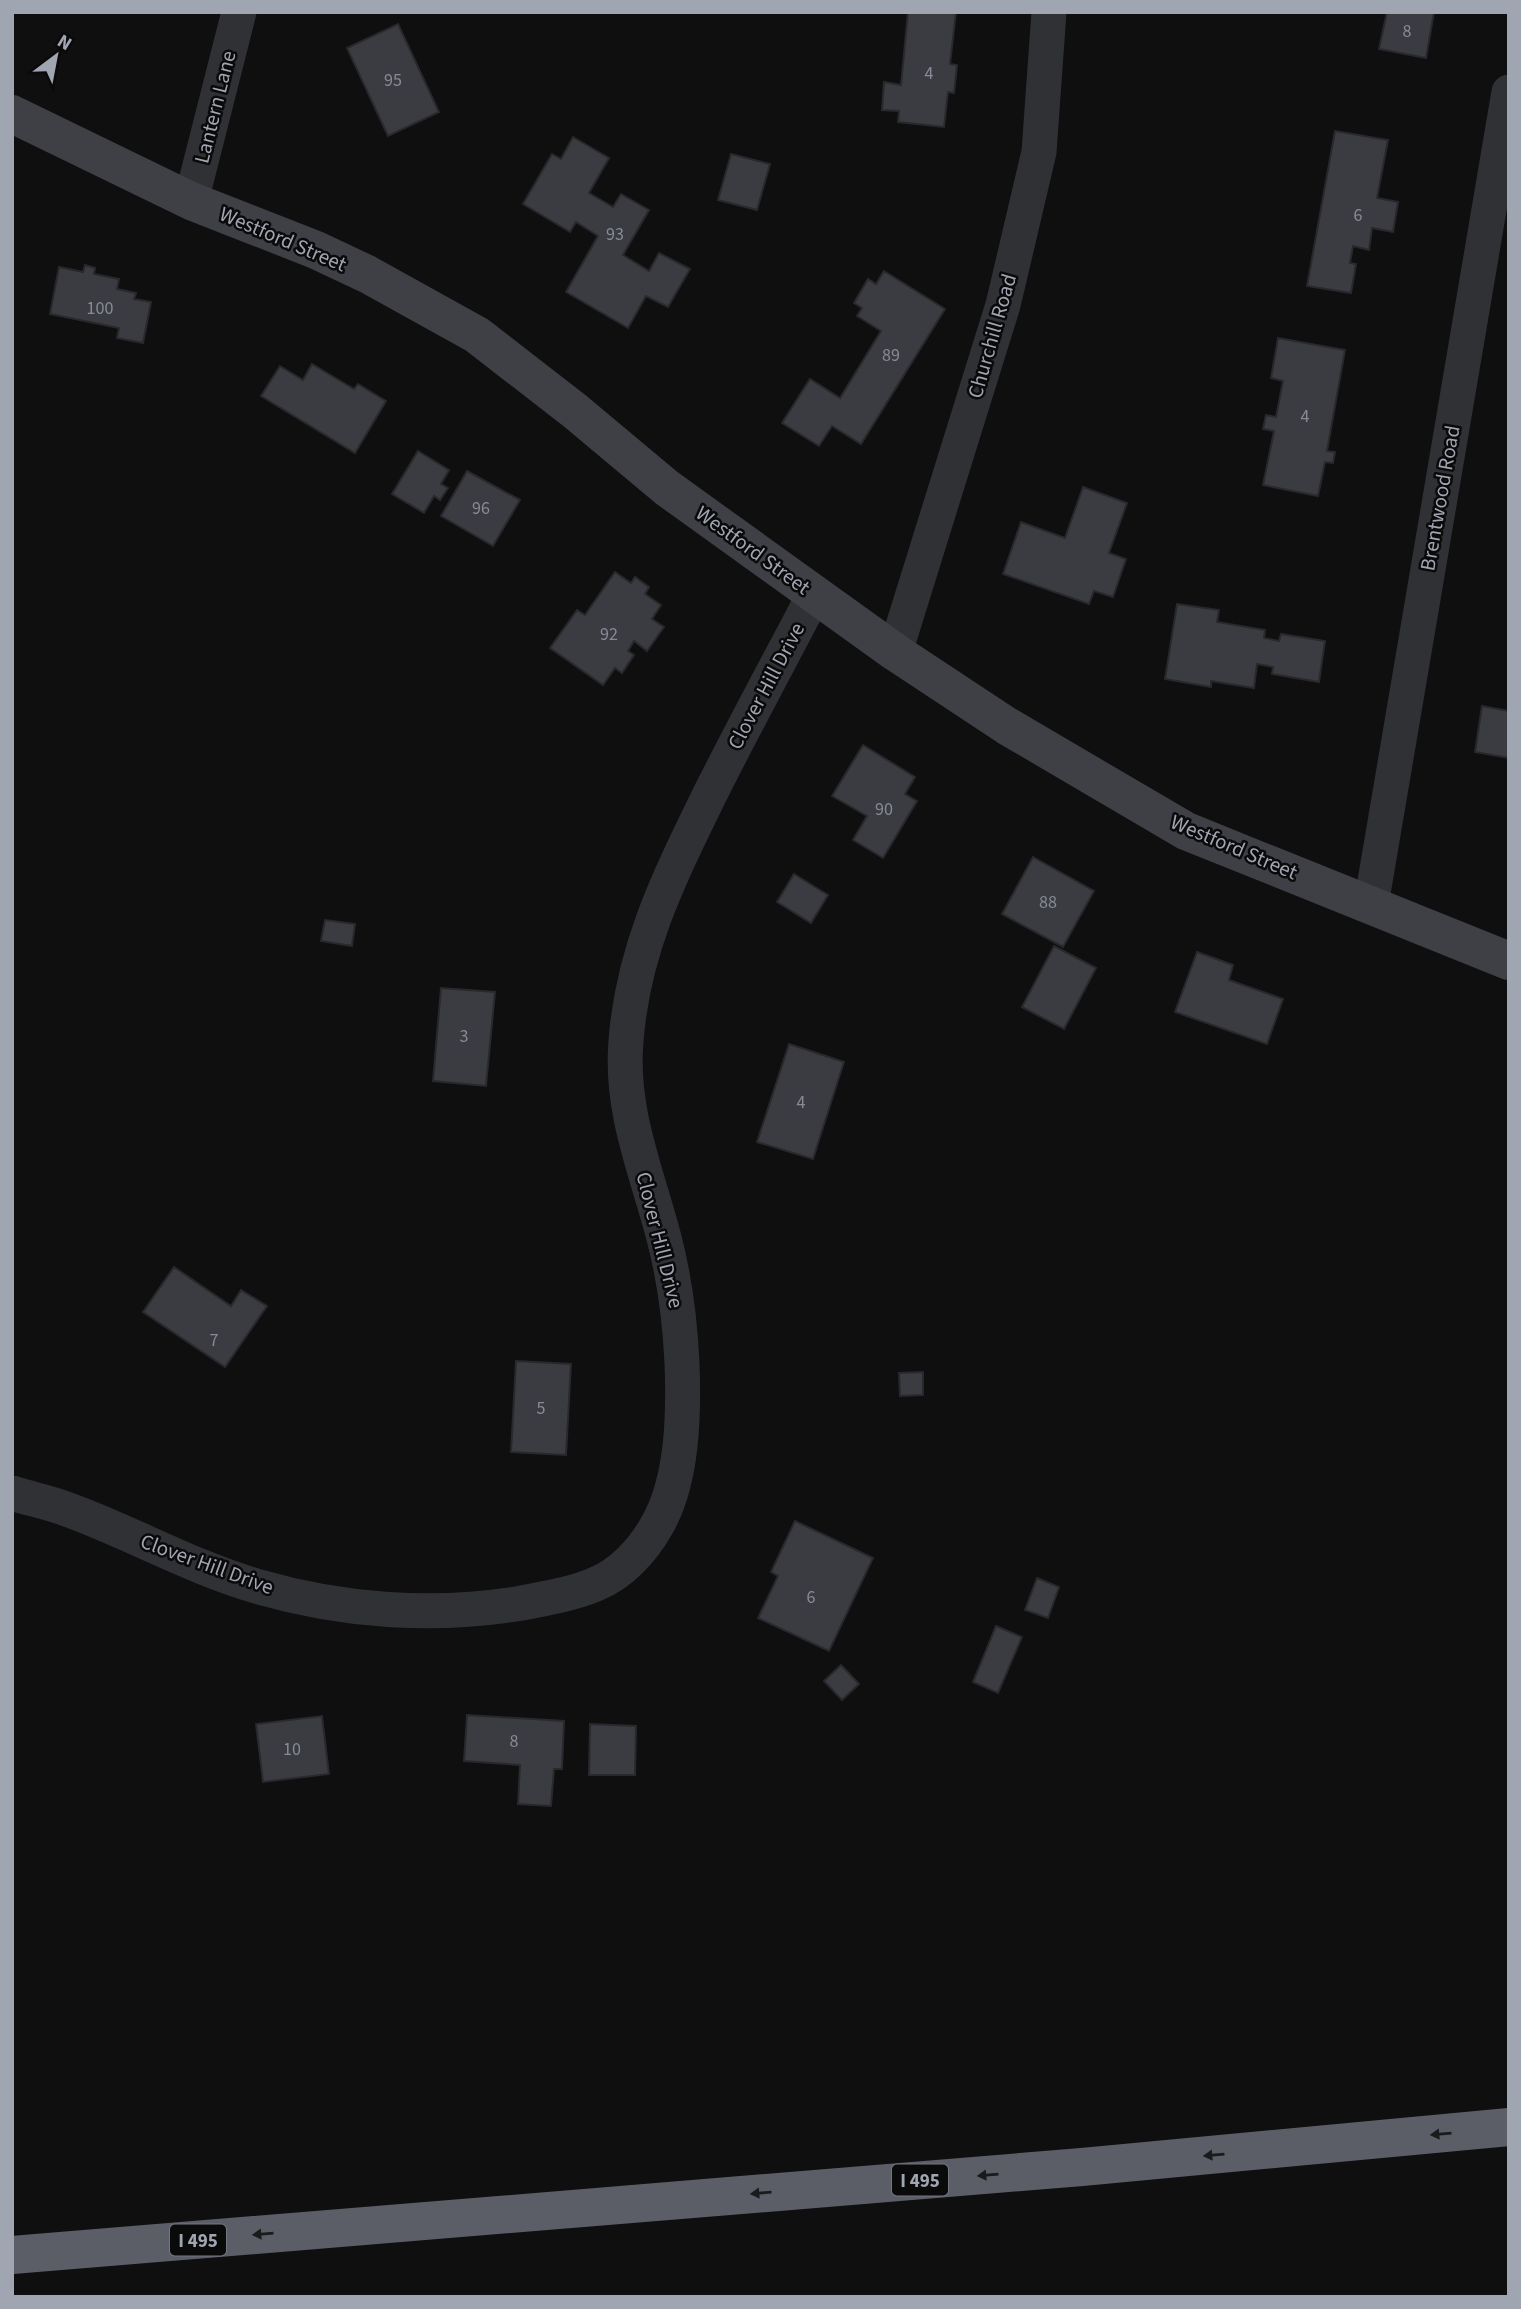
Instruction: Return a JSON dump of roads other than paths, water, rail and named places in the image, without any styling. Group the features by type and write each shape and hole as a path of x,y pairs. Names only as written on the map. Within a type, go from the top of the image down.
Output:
{"highway":[{"name":"I 495","path":"12,2255 1068,2168 1509,2127"},
{"path":"12,2249 66,2250"}],"main road":[{"name":"Westford Street","path":"12,114 191,201 346,265 418,300 477,335 575,411 667,488 895,652 1007,726 1186,831 1509,961"}],"street":[{"name":"Lantern Lane","path":"191,201 239,12"},
{"name":"Churchill Road","path":"895,652 1006,293 1039,152 1049,12"},
{"name":"Brentwood Road","path":"1371,905 1509,92"},
{"name":"Clover Hill Drive","path":"12,1493 66,1508 209,1570 256,1586 342,1604 391,1610 495,1607 546,1598 597,1584 613,1574 642,1548 667,1507 674,1484 681,1426 682,1370 675,1284 636,1145 627,1101 626,1043 633,984 639,957 662,894 736,742 814,595"}]}
